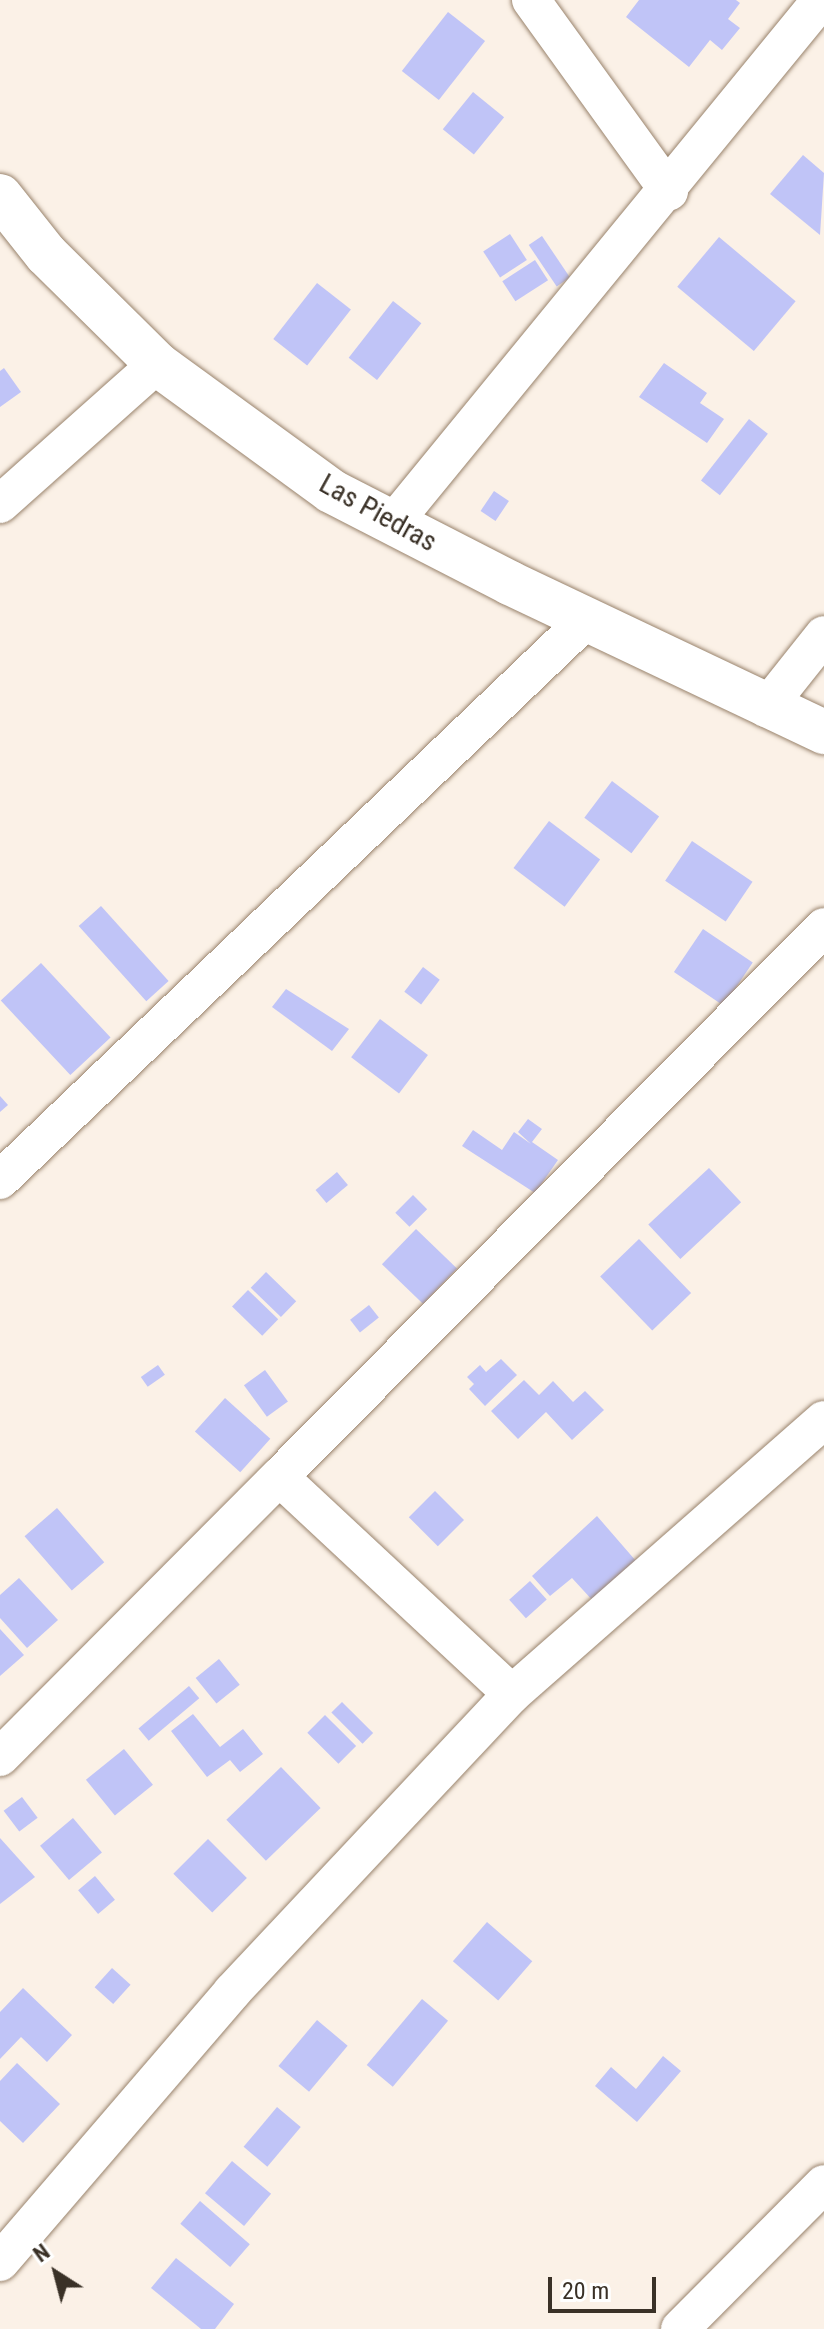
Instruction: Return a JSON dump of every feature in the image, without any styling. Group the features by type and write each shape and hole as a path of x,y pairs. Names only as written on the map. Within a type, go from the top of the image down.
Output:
{"street":[{"path":"531,0 669,191"},
{"path":"393,523 669,191 821,0"},
{"name":"Las Piedras","path":"0,196 46,254 157,364 331,491 766,708 824,732"},
{"path":"0,504 157,364"},
{"path":"0,1180 586,620"},
{"path":"766,708 824,635"},
{"path":"0,1757 824,927"},
{"path":"0,2262 232,1992 512,1694 824,1420"},
{"path":"279,1477 512,1694"},
{"path":"680,2329 824,2184"}],"building":[{"path":"639,0 736,0 740,3 728,19 740,28 722,50 710,40 689,67 626,17"},
{"path":"448,12 485,41 439,100 402,71"},
{"path":"473,92 504,117 474,154 443,129"},
{"path":"803,155 824,173 820,235 770,194"},
{"path":"510,234 527,260 500,277 483,251"},
{"path":"542,236 570,277 557,286 529,245"},
{"path":"719,237 796,301 754,351 677,287"},
{"path":"535,260 548,280 515,301 502,281"},
{"path":"317,283 351,309 307,365 273,339"},
{"path":"393,301 421,323 377,380 349,358"},
{"path":"664,363 707,393 700,403 724,419 707,443 639,397"},
{"path":"4,368 21,392 0,407 0,371"},
{"path":"749,419 768,434 720,495 701,480"},
{"path":"494,491 509,501 496,521 481,511"},
{"path":"612,781 659,817 631,853 584,818"},
{"path":"549,821 600,860 565,907 513,868"},
{"path":"692,841 753,882 726,922 665,881"},
{"path":"101,906 169,981 146,1001 79,926"},
{"path":"703,929 753,963 724,1006 674,972"},
{"path":"41,963 111,1038 70,1075 1,1001"},
{"path":"423,967 440,980 421,1004 404,992"},
{"path":"286,989 349,1029 332,1051 272,1007"},
{"path":"380,1019 428,1055 399,1093 351,1057"},
{"path":"0,1096 8,1105 0,1112"},
{"path":"528,1119 542,1129 532,1142 558,1160 535,1193 462,1146 473,1130 502,1150 514,1132 531,1144 518,1132"},
{"path":"709,1168 741,1202 680,1259 648,1225"},
{"path":"337,1172 348,1185 326,1203 316,1190"},
{"path":"413,1195 427,1209 409,1227 395,1213"},
{"path":"416,1229 457,1269 423,1304 382,1264"},
{"path":"639,1239 691,1293 652,1330 600,1277"},
{"path":"266,1272 296,1301 281,1317 251,1288"},
{"path":"248,1290 278,1319 262,1336 232,1307"},
{"path":"369,1305 379,1318 360,1332 350,1320"},
{"path":"501,1359 517,1375 485,1406 469,1389 474,1384 467,1377 480,1365 486,1372"},
{"path":"158,1365 165,1375 148,1387 141,1377"},
{"path":"265,1370 288,1402 267,1417 244,1385"},
{"path":"524,1380 539,1395 553,1381 573,1402 585,1391 604,1410 572,1440 546,1412 518,1439 491,1411"},
{"path":"225,1398 270,1439 240,1472 195,1431"},
{"path":"435,1491 464,1520 438,1546 409,1517"},
{"path":"57,1508 104,1562 72,1591 25,1536"},
{"path":"597,1516 636,1561 594,1602 572,1578 550,1596 532,1576"},
{"path":"19,1578 58,1620 27,1648 0,1618 0,1595"},
{"path":"530,1581 547,1600 526,1618 509,1600"},
{"path":"0,1629 24,1655 0,1676"},
{"path":"219,1659 240,1685 216,1704 196,1678"},
{"path":"189,1686 199,1698 149,1741 138,1728"},
{"path":"342,1702 373,1733 363,1744 331,1713"},
{"path":"193,1714 220,1747 243,1729 263,1754 240,1772 230,1760 207,1777 171,1731"},
{"path":"325,1715 356,1746 338,1764 307,1733"},
{"path":"124,1749 153,1785 115,1816 86,1780"},
{"path":"281,1767 321,1808 266,1861 226,1820"},
{"path":"22,1797 38,1818 19,1832 4,1811"},
{"path":"73,1818 102,1852 69,1880 40,1846"},
{"path":"0,1838 35,1877 0,1904"},
{"path":"208,1839 247,1878 212,1913 173,1874"},
{"path":"95,1876 115,1900 98,1914 78,1890"},
{"path":"487,1922 532,1961 498,2001 453,1961"},
{"path":"112,1968 131,1985 113,2004 95,1987"},
{"path":"23,1988 72,2035 47,2062 21,2037 0,2059 0,2012"},
{"path":"422,1999 448,2021 393,2087 367,2065"},
{"path":"317,2020 348,2046 309,2092 278,2066"},
{"path":"663,2056 681,2071 637,2122 595,2086 611,2067 636,2089"},
{"path":"17,2063 60,2104 23,2143 0,2121 0,2081"},
{"path":"277,2107 301,2127 267,2167 244,2147"},
{"path":"232,2161 271,2194 244,2226 205,2193"},
{"path":"200,2201 250,2244 230,2267 180,2224"},
{"path":"176,2258 234,2304 215,2329 201,2329 151,2288"}]}
